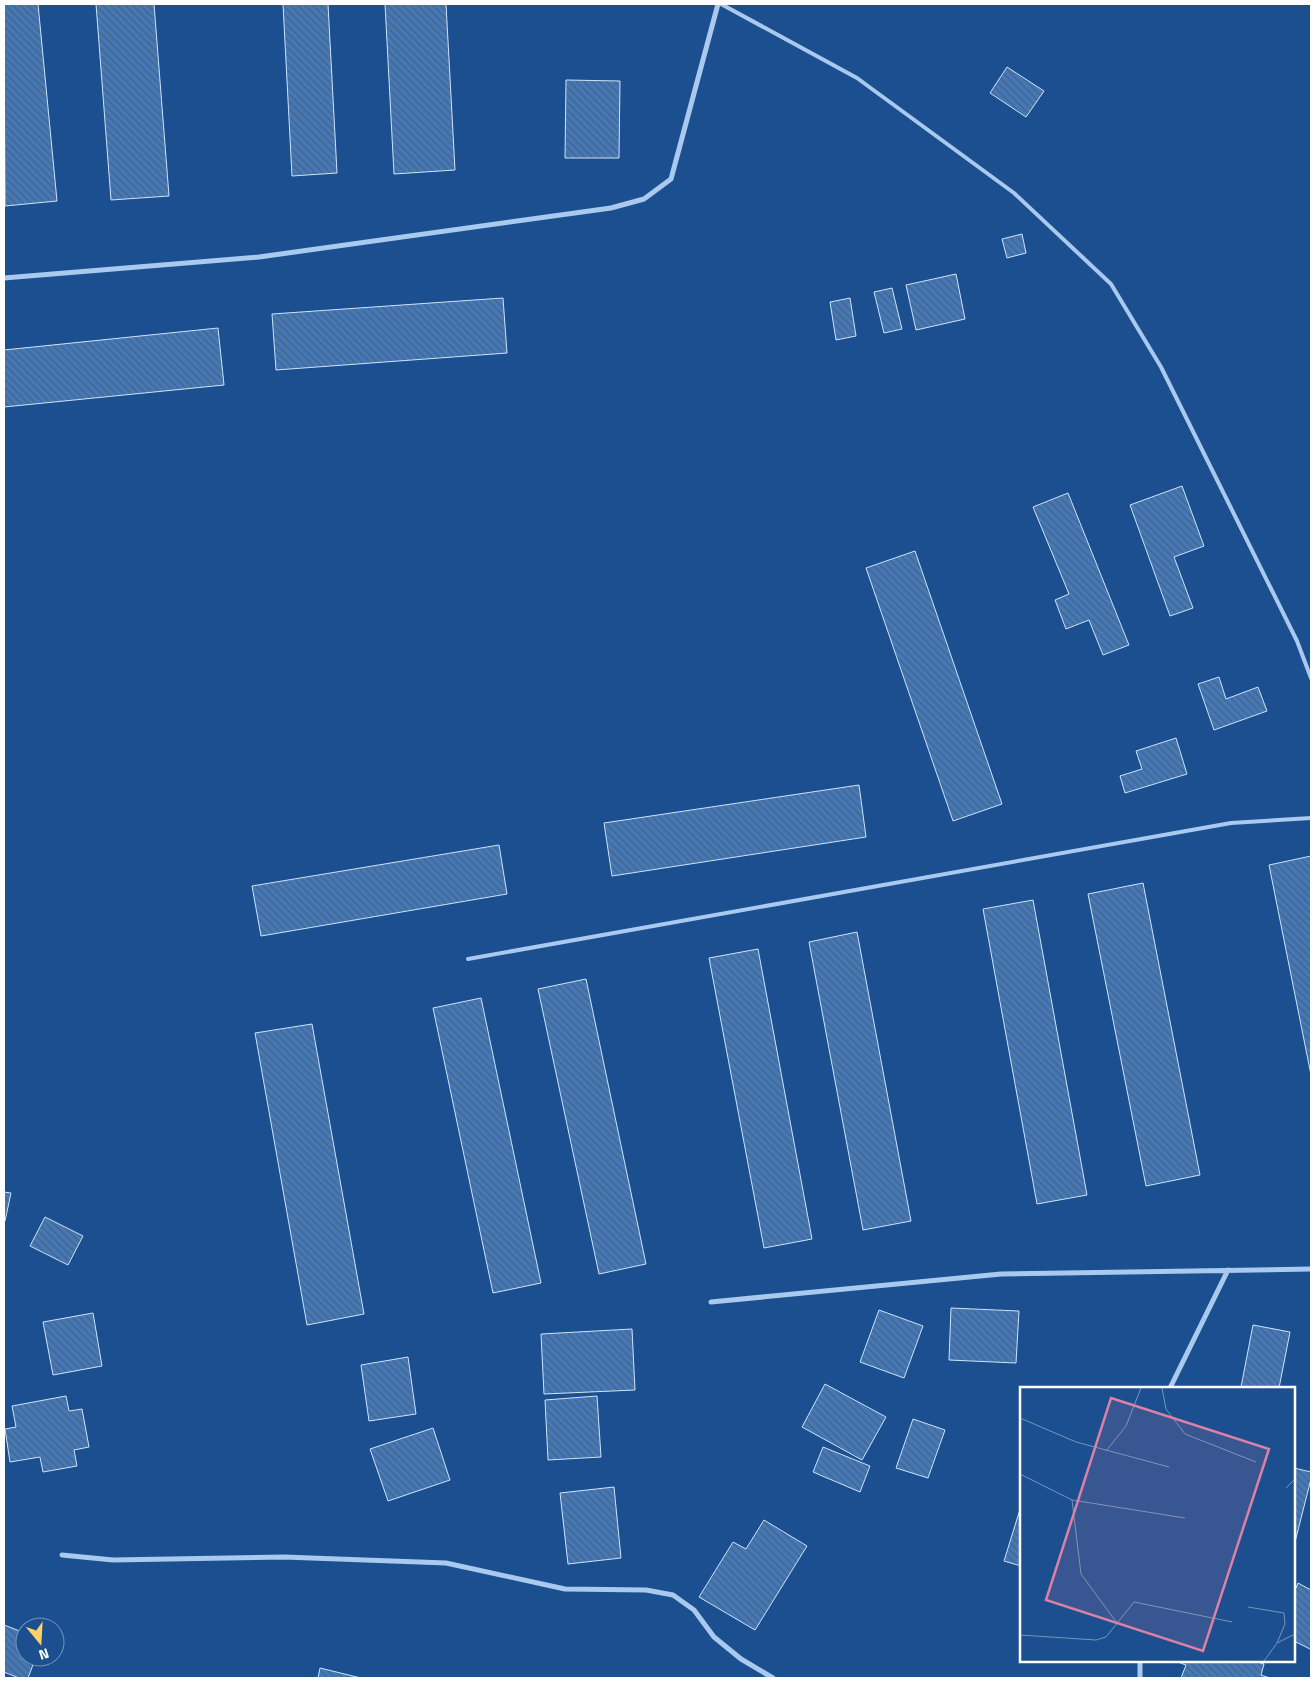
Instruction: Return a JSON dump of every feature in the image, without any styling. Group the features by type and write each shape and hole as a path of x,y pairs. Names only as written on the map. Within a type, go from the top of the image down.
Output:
{"street":[{"path":"4,278 259,257 611,208 644,199 671,179 720,4"},
{"path":"710,1302 1001,1274 1311,1269"},
{"path":"1170,1387 1228,1270"},
{"path":"62,1555 113,1560 284,1557 446,1563 565,1589 646,1590 664,1593 673,1595 694,1610 714,1637 741,1659 773,1678"},
{"path":"1140,1662 1140,1678"}],"lane":[{"path":"720,4 857,78 1014,192 1111,284 1161,366 1297,641 1311,678"},
{"path":"468,959 1232,823 1311,818"}],"building":[{"path":"4,4 38,4 57,201 5,206"},
{"path":"96,4 154,4 169,196 111,200"},
{"path":"283,4 328,4 337,173 292,176"},
{"path":"385,4 446,4 455,170 394,174"},
{"path":"1007,67 1044,91 1026,117 990,93"},
{"path":"566,80 620,81 619,158 565,158"},
{"path":"1022,234 1026,253 1007,258 1002,239"},
{"path":"956,274 965,319 916,330 906,285"},
{"path":"892,288 902,329 884,333 874,292"},
{"path":"503,298 507,353 276,370 272,314"},
{"path":"850,298 856,336 836,340 830,302"},
{"path":"218,328 224,385 4,407 4,350"},
{"path":"1182,486 1204,546 1174,557 1193,608 1170,616 1130,505"},
{"path":"1068,493 1129,645 1103,655 1089,620 1066,629 1055,600 1069,594 1033,507"},
{"path":"915,551 1002,804 953,821 866,568"},
{"path":"1219,677 1226,699 1258,687 1267,711 1214,730 1198,684"},
{"path":"1176,738 1187,774 1125,793 1120,776 1142,769 1136,751"},
{"path":"859,785 866,837 612,876 604,823"},
{"path":"499,845 507,894 261,936 252,886"},
{"path":"1311,856 1311,1075 1269,865"},
{"path":"1143,883 1200,1175 1146,1186 1088,894"},
{"path":"1033,900 1087,1195 1037,1204 983,909"},
{"path":"857,932 911,1221 863,1230 809,942"},
{"path":"758,949 812,1239 764,1248 709,958"},
{"path":"586,979 646,1264 599,1274 538,989"},
{"path":"481,998 541,1283 493,1293 433,1008"},
{"path":"312,1024 364,1314 307,1325 255,1033"},
{"path":"4,1192 11,1193 5,1221 4,1221"},
{"path":"45,1217 83,1236 68,1265 30,1246"},
{"path":"951,1308 1019,1311 1016,1363 949,1360"},
{"path":"879,1310 923,1326 904,1378 860,1362"},
{"path":"93,1313 102,1366 53,1375 43,1322"},
{"path":"1253,1325 1290,1332 1279,1387 1241,1387"},
{"path":"632,1329 635,1390 544,1394 541,1334"},
{"path":"408,1357 416,1414 369,1421 361,1365"},
{"path":"825,1384 886,1417 862,1460 802,1427"},
{"path":"66,1396 69,1411 82,1409 89,1447 74,1450 77,1466 43,1472 40,1457 10,1462 5,1429 16,1427 12,1406"},
{"path":"597,1396 601,1457 548,1460 545,1400"},
{"path":"913,1419 945,1430 928,1478 896,1468"},
{"path":"433,1428 450,1480 388,1501 370,1449"},
{"path":"823,1447 870,1466 860,1492 813,1472"},
{"path":"1295,1468 1311,1472 1311,1479 1295,1542"},
{"path":"614,1487 621,1558 568,1564 560,1493"},
{"path":"1020,1509 1020,1566 1004,1561"},
{"path":"764,1520 807,1546 755,1630 699,1597 733,1542 746,1549"},
{"path":"1298,1583 1311,1590 1310,1649 1295,1642 1296,1588"},
{"path":"4,1625 15,1629 15,1667 32,1667 28,1678 19,1678 4,1672"},
{"path":"1178,1662 1258,1662 1264,1664 1261,1675 1270,1678 1181,1678 1186,1665"},
{"path":"320,1668 361,1678 318,1678"}]}
